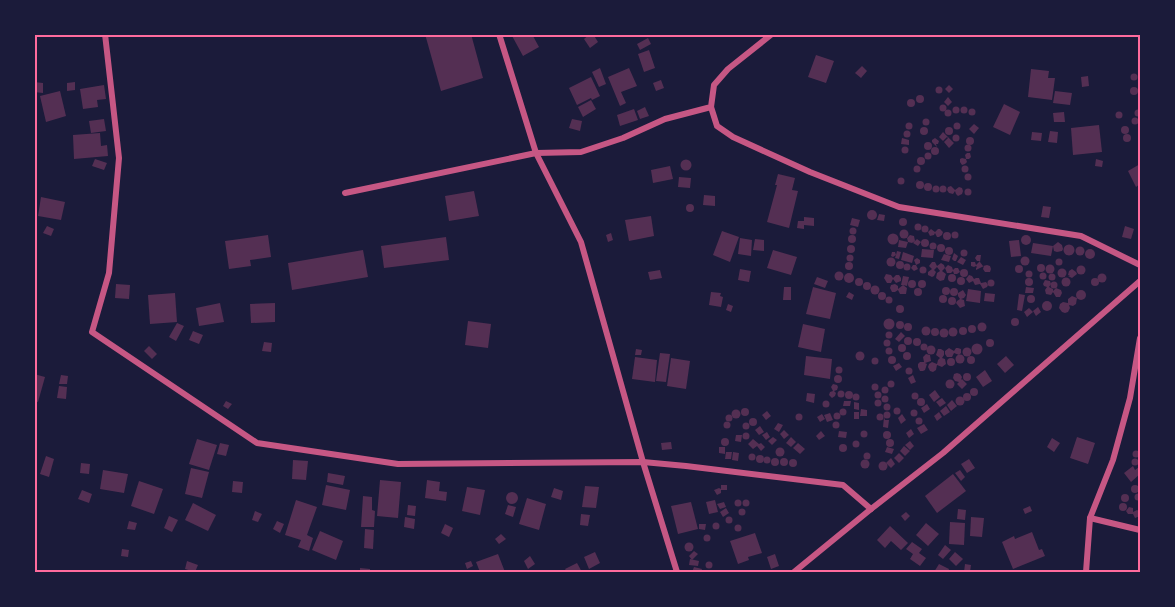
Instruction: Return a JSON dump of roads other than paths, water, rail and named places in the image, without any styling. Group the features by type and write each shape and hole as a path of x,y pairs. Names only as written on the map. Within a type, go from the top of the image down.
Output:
{"street":[{"path":"105,34 119,158 109,273 92,332 257,443 398,464 643,462 686,466 843,485 871,509"},
{"path":"499,34 537,153 581,242 677,573"},
{"path":"772,34 728,69 714,85 711,106 717,126 733,137 810,172 899,207 1081,236 1140,265"},
{"path":"345,193 537,153 581,152 623,138 664,119 711,106"},
{"path":"794,573 943,453 1140,281"},
{"path":"1086,573 1090,518 1113,460 1130,398 1140,338"},
{"path":"1090,518 1140,530"}]}
